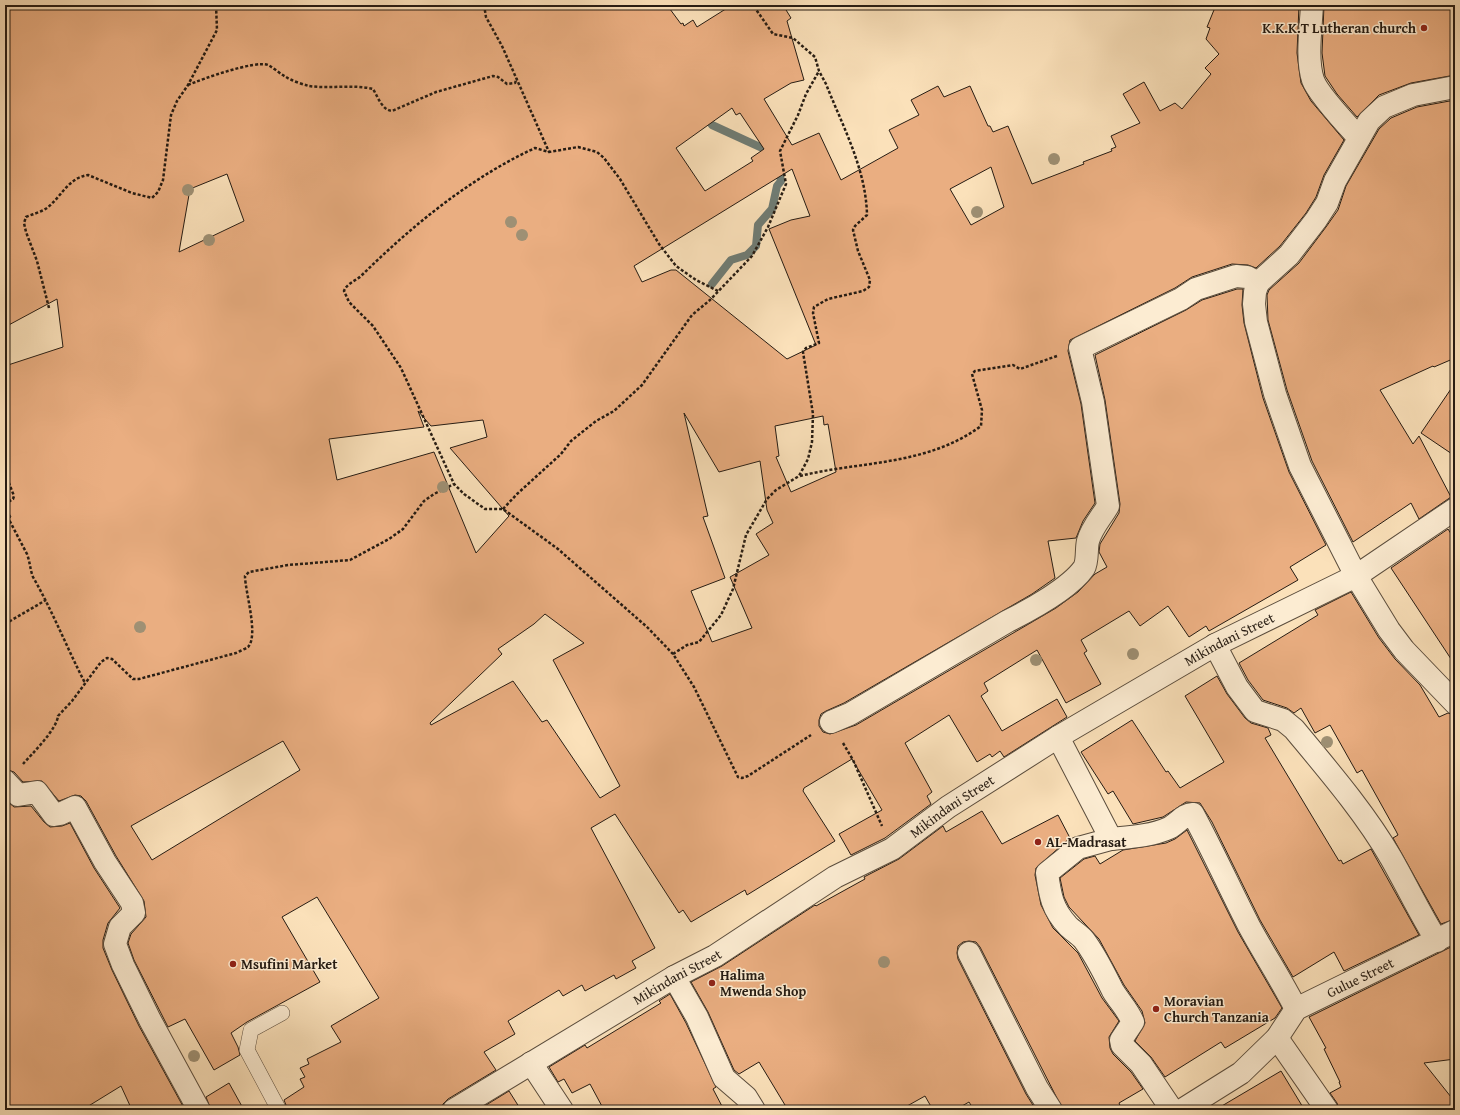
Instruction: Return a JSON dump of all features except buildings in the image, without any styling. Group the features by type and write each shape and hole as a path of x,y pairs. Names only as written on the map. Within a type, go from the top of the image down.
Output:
{"street":[{"path":"1312,5 1311,46 1313,80 1335,111 1359,138"},
{"path":"1455,87 1414,95 1384,107 1369,122 1335,181 1327,203 1316,220 1289,255 1258,283 1255,292 1254,304 1256,322 1275,394 1300,466 1356,576 1389,630 1404,650 1455,703"},
{"path":"831,722 850,714 1008,621 1028,611 1071,582 1085,567 1088,541 1094,527 1108,506 1093,402 1080,348 1181,299 1196,289 1236,276 1247,277 1258,283"},
{"name":"Mikindani Street","path":"454,1110 674,977 715,956 835,877 892,849 948,806 1058,737 1215,645 1356,576 1455,509"},
{"path":"1215,645 1237,687 1255,711 1283,720 1294,729 1363,816 1391,858 1420,914 1446,936"},
{"path":"1058,737 1111,839"},
{"path":"5,781 18,795 37,792 54,815 60,814 75,807 106,862 132,903 134,913 120,927 115,944 123,965 150,1020 199,1110"},
{"path":"1172,1110 1141,1064 1122,1045 1121,1040 1133,1022 1091,950 1082,938 1066,924 1051,901 1047,873 1078,848 1111,839 1145,836 1169,828 1187,815 1193,814 1210,845 1218,865 1250,927 1296,1009 1277,1038 1241,1073 1182,1110"},
{"name":"Gulue Street","path":"1296,1009 1446,936"},
{"path":"969,953 1037,1088 1051,1110"},
{"path":"674,977 697,1017 724,1078 746,1097 754,1110"},
{"path":"1277,1038 1327,1110"},
{"path":"531,1063 562,1110"}],"lane":[{"path":"279,1110 247,1050 251,1030 282,1013"}],"path":[{"path":"49,308 37,261 26,232 24,223 26,217 45,209 72,180 80,176 88,175 132,193 152,198 158,192 162,180 171,116 177,100 188,85 217,30 216,5"},
{"path":"484,5 486,17 517,78 549,152"},
{"path":"753,5 773,34 794,38 815,57 819,71 826,84 862,174 867,197 867,215 854,226 853,234 870,280 869,287 863,291 828,299 814,307 813,313 820,343 806,348 803,352 813,414 812,442 808,459 799,476"},
{"path":"188,85 213,75 258,65 267,65 288,79 308,86 331,88 363,87 373,89 388,111 392,111 436,92 493,76 498,77 507,84 515,83 517,78"},
{"path":"503,510 517,494 561,454 572,441 596,421 614,411 642,385 692,314 718,291 752,256 768,228 786,184 780,151 798,115 806,94 819,71"},
{"path":"718,291 696,280 676,266 659,244 620,178 604,158 597,152 578,147 549,152 535,148 465,187 399,240 359,278 348,285 344,291 349,302 373,326 401,368 454,484 464,494 485,509 503,510 558,549 647,627 673,654 697,693 730,761 740,778 748,776 831,722 853,760 892,849"},
{"path":"673,654 687,645 699,642 721,615 733,589 746,535 767,499 776,490 799,476 829,468 881,464 914,456 948,444 981,426 982,410 972,374 974,371 1013,366 1020,369 1080,348"},
{"path":"5,473 14,496 13,499 6,503"},
{"path":"20,766 46,737 58,721 58,716 101,662 107,658 112,658 133,679 139,680 224,657 248,647 252,639 245,576 249,572 288,565 350,560 389,539 403,529 424,501 454,484"},
{"path":"5,512 27,554 30,561 29,568 33,577 46,600 85,683"},
{"path":"5,624 46,600"}],"waterway":[{"path":"704,114 712,125 773,153"},
{"path":"712,284 731,260 747,255 756,246 758,225 772,209 777,186 781,181 778,166"}],"place":[{"name":"K.K.K.T Lutheran church","path":"1424,28"},
{"name":"AL-Madrasat","path":"1038,842"},
{"name":"Msufini Market","path":"233,964"},
{"name":"Halima Mwenda Shop","path":"712,983"},
{"name":"Moravian Church Tanzania","path":"1156,1009"}]}
